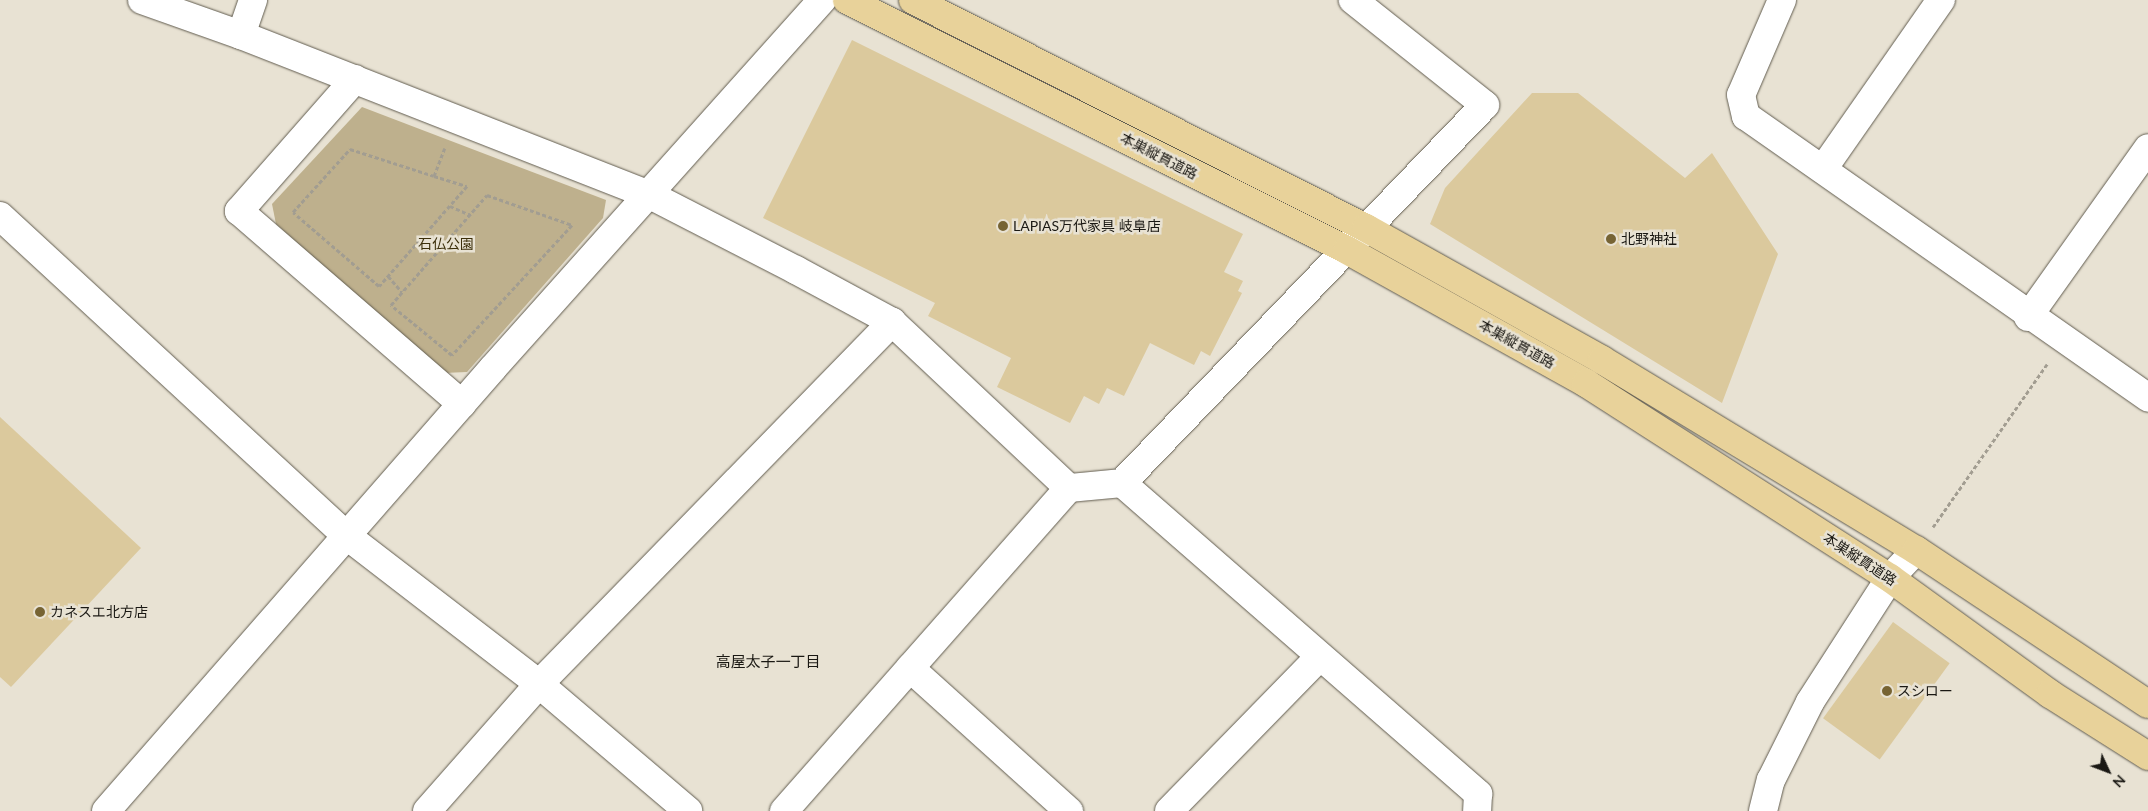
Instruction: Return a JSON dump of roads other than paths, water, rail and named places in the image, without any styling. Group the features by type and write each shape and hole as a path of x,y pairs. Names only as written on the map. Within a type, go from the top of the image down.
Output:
{"main road":[{"name":"本巣縦貫道路","path":"847,0 1347,250 1586,383 1890,578 2050,694 2148,756"},
{"name":"本巣縦貫道路","path":"913,0 1366,228 1602,360 1916,550 2148,704"}],"street":[{"path":"142,0 241,35 650,195 892,322 1068,488"},
{"path":"241,35 254,0"},
{"path":"106,811 462,404 822,0"},
{"path":"784,811 1068,488 1122,483 1485,105 1353,0"},
{"path":"1782,0 1741,95 1746,116 1823,169 2028,317 2148,398"},
{"path":"1823,169 1941,0"},
{"path":"355,79 239,211 462,404"},
{"path":"2028,317 2148,148"},
{"path":"0,216 347,536 539,684 688,811"},
{"path":"427,811 539,684 892,322"},
{"path":"1122,483 1478,794 1478,811"},
{"path":"1763,811 1771,780 1810,702 1890,578 1916,550"},
{"path":"1169,811 1320,656"},
{"path":"910,668 1069,811"}],"place":[{"name":"LAPIAS万代家具 岐阜店","path":"1003,226"},
{"name":"北野神社","path":"1611,239"},
{"name":"カネスエ北方店","path":"40,612"},
{"name":"スシロー","path":"1887,691"}],"district":[{"name":"高屋太子一丁目","path":"768,662"}],"park label":[{"name":"石仏公園","path":"446,244"}]}
